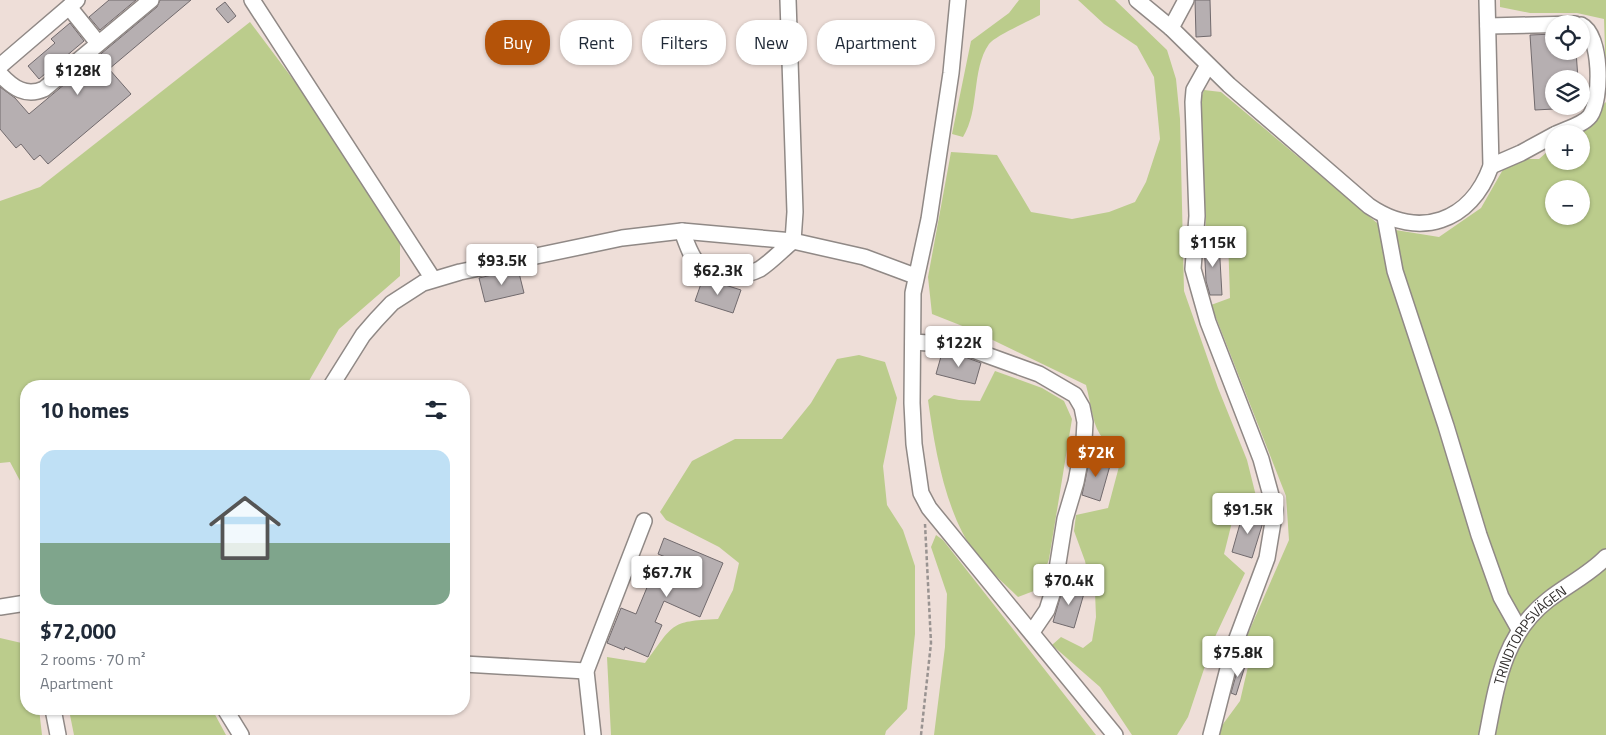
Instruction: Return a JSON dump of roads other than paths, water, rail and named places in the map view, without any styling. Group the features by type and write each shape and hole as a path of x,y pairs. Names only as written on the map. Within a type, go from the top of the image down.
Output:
{"street":[{"path":"0,74 17,89 34,94 44,89 151,0"},
{"path":"252,0 433,279"},
{"path":"682,231 696,262 709,272 736,275 748,274 760,268 793,241 795,212 788,0"},
{"path":"958,0 951,73 929,219 920,267 916,276 913,342 914,444 921,493 929,508 1115,735"},
{"path":"1137,0 1171,28 1208,65 1338,180 1385,217 1421,223 1439,221 1458,214 1472,202 1484,185 1491,166 1487,0"},
{"path":"1171,28 1186,0"},
{"path":"0,66 73,3 98,43"},
{"path":"1488,26 1545,25"},
{"path":"1574,125 1589,118 1596,106 1596,49 1593,37 1590,34"},
{"path":"1208,65 1194,90 1193,102 1197,216 1193,269 1208,322 1262,459 1275,510 1267,558 1234,649 1211,735"},
{"path":"1491,166 1521,153 1545,140"},
{"path":"1385,217 1395,271 1446,426 1479,535 1501,598 1519,628"},
{"path":"335,380 363,335 376,320 406,293 433,279 622,238 682,231 793,241 864,257 916,276"},
{"path":"913,342 959,345 1039,374 1075,395 1082,407 1085,422 1084,440 1076,482 1066,519 1054,588 1047,610 1032,632"},
{"path":"593,735 586,670 644,521"},
{"name":"TRINDTORPSVÄGEN","path":"1487,735 1498,680 1519,628 1531,614 1606,557"},
{"path":"0,607 20,604"},
{"path":"470,664 586,670"},
{"path":"54,715 58,735"},
{"path":"229,715 241,735"}]}
